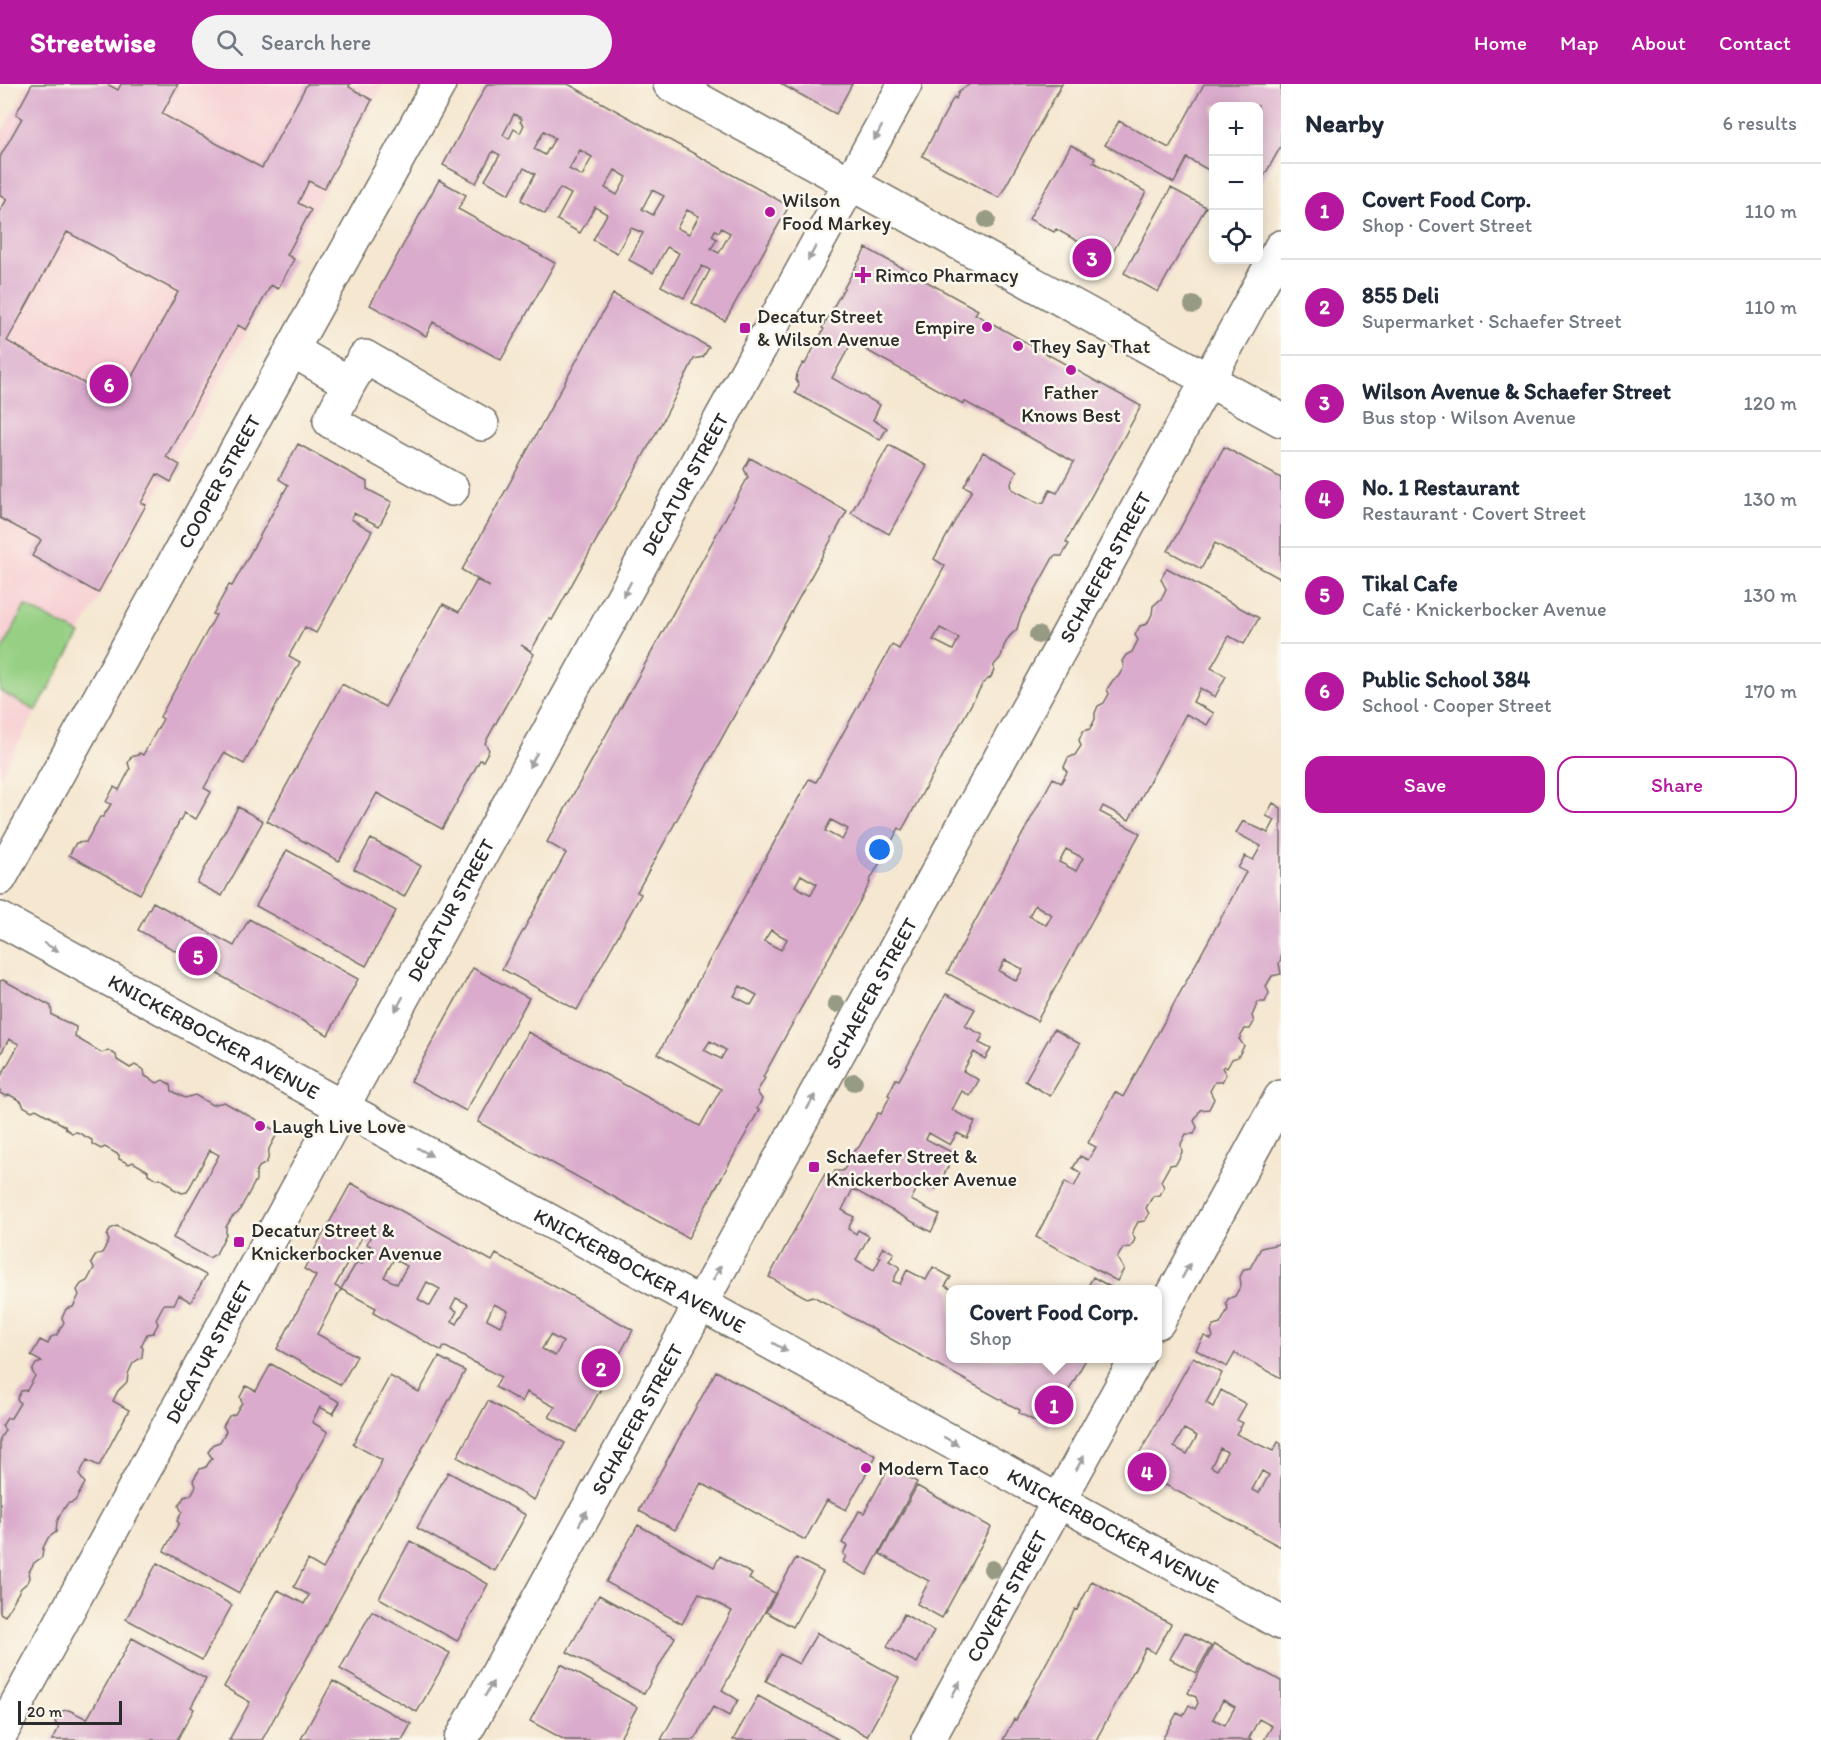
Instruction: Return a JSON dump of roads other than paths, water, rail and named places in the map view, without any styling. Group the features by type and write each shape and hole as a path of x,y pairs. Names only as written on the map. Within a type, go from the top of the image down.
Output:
{"street":[{"name":"COOPER STREET","path":"0,878 439,84"},
{"path":"670,84 1281,420"},
{"name":"DECATUR STREET","path":"0,1735 342,1107 905,84"},
{"name":"SCHAEFER STREET","path":"461,1740 1281,247"},
{"path":"292,350 350,383"},
{"path":"452,489 330,422 365,357 482,424"},
{"name":"KNICKERBOCKER AVENUE","path":"0,919 1281,1623"},
{"path":"1162,1315 1281,1096"},
{"name":"COVERT STREET","path":"928,1740 1135,1363"}],"place":[{"name":"Wilson Food Markey","path":"770,212"},
{"name":"Wilson Avenue & Schaefer Street","path":"1092,258"},
{"name":"Rimco Pharmacy","path":"863,275"},
{"name":"Empire","path":"987,327"},
{"name":"Decatur Street & Wilson Avenue","path":"745,328"},
{"name":"They Say That","path":"1018,346"},
{"name":"Father Knows Best","path":"1071,370"},
{"name":"Public School 384","path":"109,384"},
{"name":"Tikal Cafe","path":"198,956"},
{"name":"Laugh Live Love","path":"260,1126"},
{"name":"Schaefer Street & Knickerbocker Avenue","path":"814,1167"},
{"name":"Decatur Street & Knickerbocker Avenue","path":"239,1242"},
{"name":"855 Deli","path":"601,1368"},
{"name":"Covert Food Corp.","path":"1054,1405"},
{"name":"Modern Taco","path":"866,1468"},
{"name":"No. 1 Restaurant","path":"1147,1472"}]}
